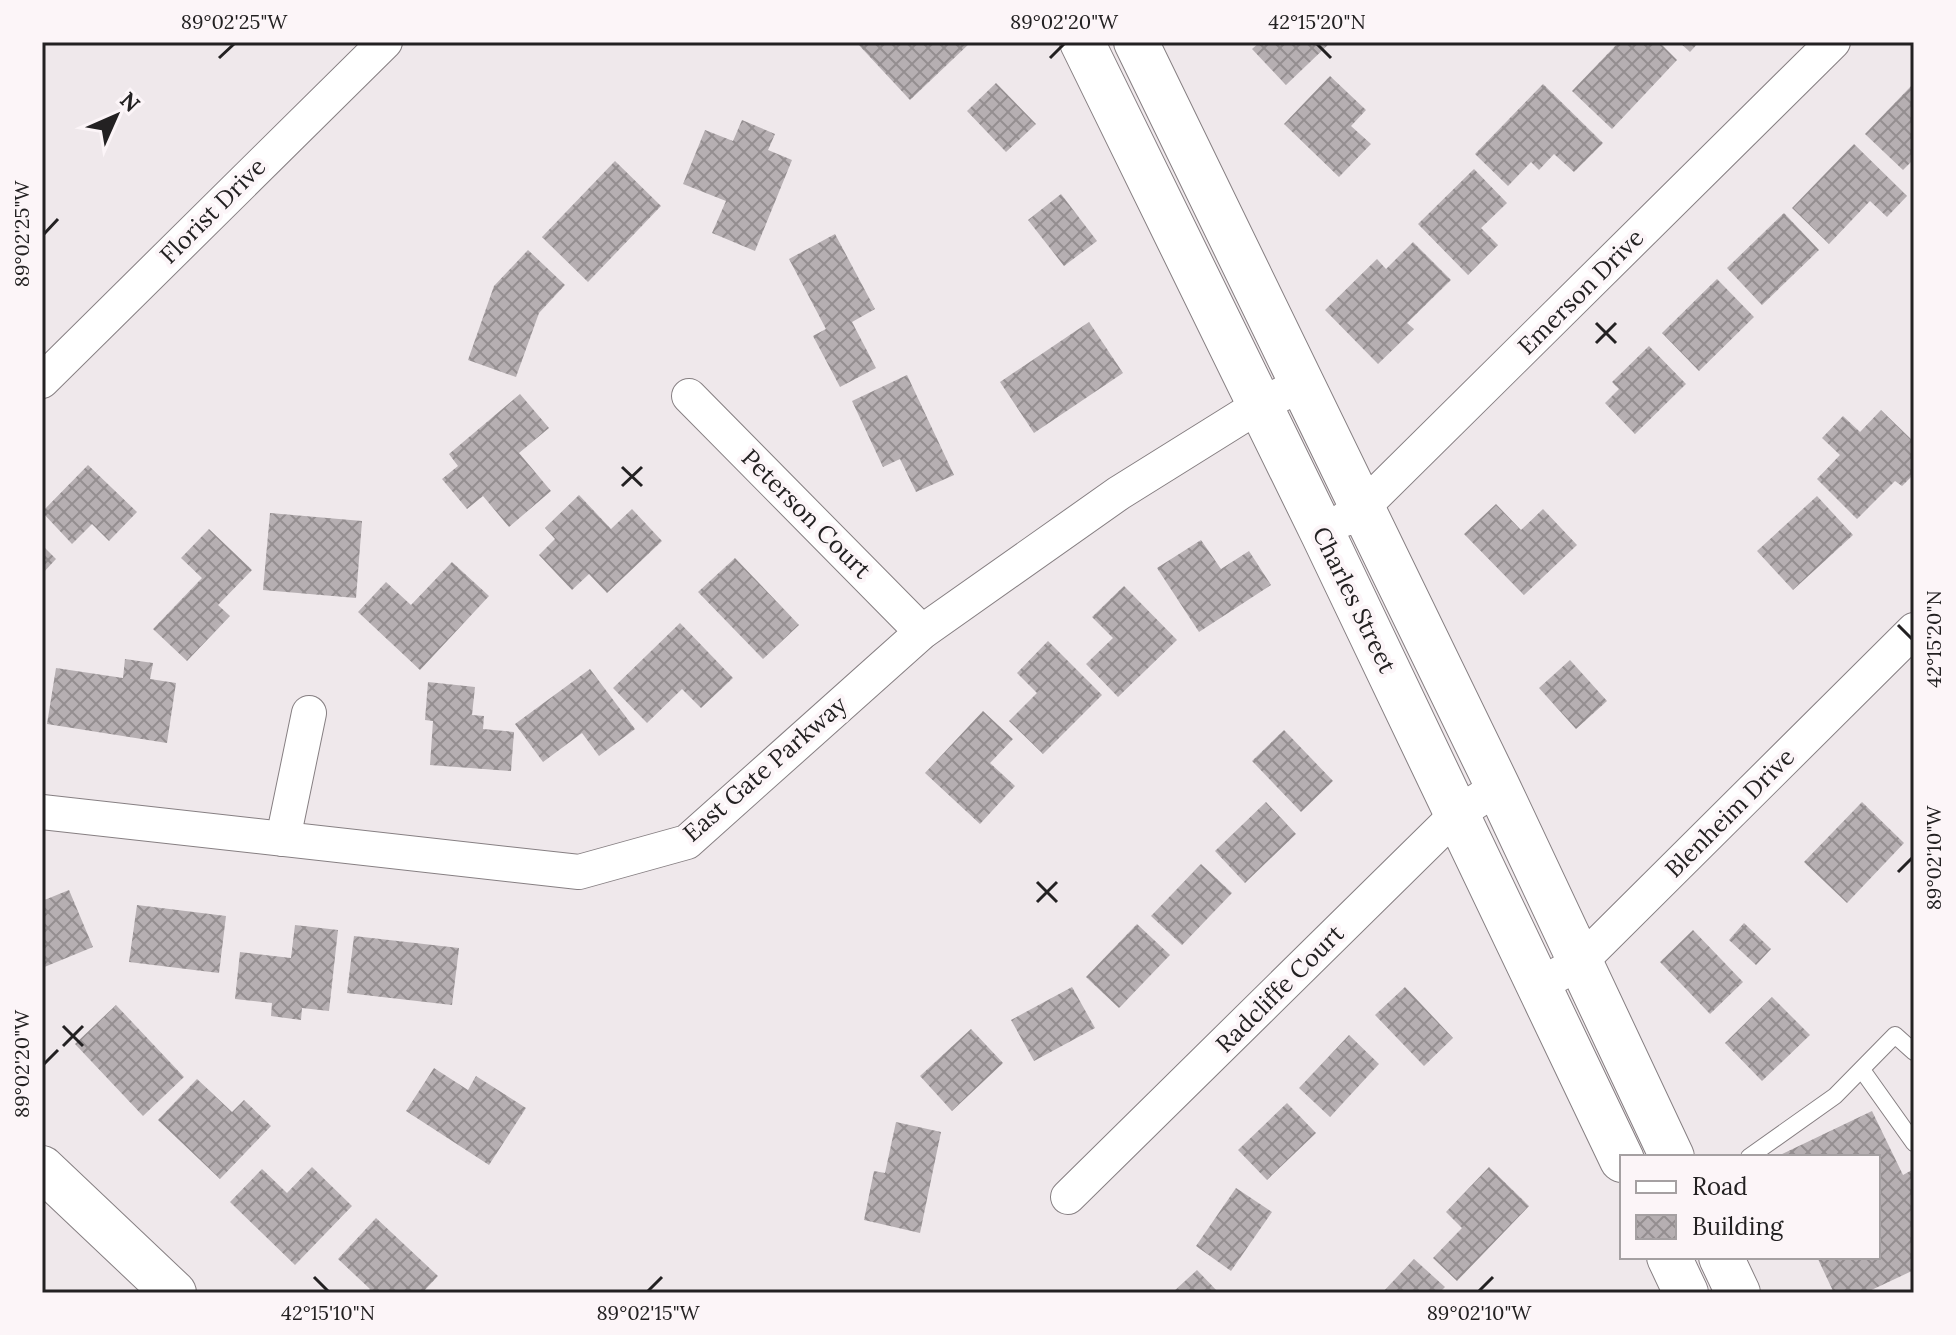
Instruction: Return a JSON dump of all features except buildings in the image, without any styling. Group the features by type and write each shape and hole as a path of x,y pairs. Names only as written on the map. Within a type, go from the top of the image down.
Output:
{"main road":[{"name":"Charles Street","path":"1142,45 1301,385 1498,787 1671,1155"},
{"name":"Charles Street","path":"1090,60 1323,534 1620,1156"},
{"path":"42,1168 174,1293"},
{"path":"1663,1259 1673,1293"},
{"path":"1670,1259 1686,1293"},
{"path":"1722,1259 1738,1293"}],"street":[{"name":"Florist Drive","path":"42,381 385,42"},
{"name":"Emerson Drive","path":"1323,534 1363,507 1833,42"},
{"path":"1090,60 1142,45"},
{"name":"East Gate Parkway","path":"42,812 579,872 687,842 922,632 1119,493 1260,405 1301,385"},
{"name":"Peterson Court","path":"689,396 922,632"},
{"name":"Blenheim Drive","path":"1539,985 1579,963 1914,630"},
{"path":"283,839 309,713"},
{"name":"Radcliffe Court","path":"1068,1197 1457,814 1498,787"}],"lane":[{"path":"1752,1155 1835,1096 1895,1035 1914,1052"},
{"path":"1862,1070 1914,1143"}]}
